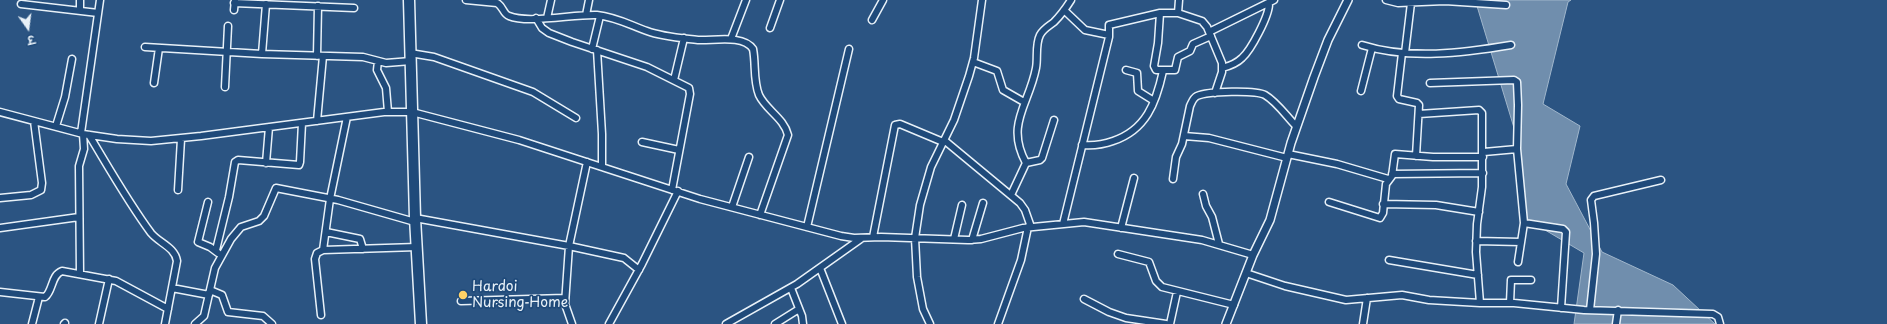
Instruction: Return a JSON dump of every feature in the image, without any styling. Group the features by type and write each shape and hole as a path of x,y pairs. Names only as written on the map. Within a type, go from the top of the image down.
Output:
{"highway":[{"path":"409,0 415,220 421,324"}],"street":[{"path":"80,0 80,11"},
{"path":"80,274 79,164 84,149 84,134 100,0"},
{"path":"466,0 496,2 500,4 505,13 509,16 536,18 586,15 613,17 657,34 706,40 731,39 749,44 753,49 755,76 759,95 784,125 788,135 760,214"},
{"path":"547,18 551,0"},
{"path":"586,15 589,0"},
{"path":"731,39 746,0"},
{"path":"770,28 780,0"},
{"path":"872,20 883,0"},
{"path":"930,324 919,293 916,238 924,186 931,167 954,120 973,62 982,0"},
{"path":"1026,163 1018,148 1017,134 1024,102 1034,76 1040,35 1064,10 1071,0"},
{"path":"1178,14 1179,0"},
{"path":"1228,324 1246,273 1270,220 1296,126 1328,40 1348,0"},
{"path":"1386,0 1394,3 1445,1 1506,5"},
{"path":"234,10 234,1 354,8"},
{"path":"1160,14 1158,43 1154,67 1156,70 1175,70 1179,56 1189,52 1193,44 1272,2"},
{"path":"1222,68 1235,64 1246,54 1267,16 1272,2"},
{"path":"1411,2 1396,96 1399,99 1418,103 1419,114 1416,156"},
{"path":"21,4 98,13"},
{"path":"262,54 266,4"},
{"path":"317,121 320,56 318,6"},
{"path":"1064,10 1085,30 1109,35"},
{"path":"1063,224 1109,35 1109,25 1160,14 1178,14 1202,22 1206,25 1219,54 1222,68 1215,93"},
{"path":"600,16 594,50 602,134 602,167"},
{"path":"536,18 542,28 549,33 594,50 647,66 688,87 690,91 679,150 675,191 639,270 609,324"},
{"path":"225,87 228,51 228,26"},
{"path":"674,80 684,38"},
{"path":"1362,45 1404,53 1466,52 1511,45"},
{"path":"145,47 262,54 362,57 386,63 410,57 434,57 533,92 576,118"},
{"path":"154,83 159,48"},
{"path":"1361,91 1372,48"},
{"path":"807,227 849,49"},
{"path":"56,126 66,97 72,59"},
{"path":"378,61 377,70 386,86 388,112"},
{"path":"973,62 997,71 1003,90 1024,102"},
{"path":"1126,70 1137,73 1138,91 1154,101"},
{"path":"1082,145 1103,144 1133,132 1143,122 1154,101 1163,71"},
{"path":"1430,83 1516,81 1518,105 1517,149 1524,222 1518,262"},
{"path":"1173,179 1176,157 1184,136 1192,102 1198,96 1215,93 1251,92 1263,94 1296,126"},
{"path":"1419,114 1481,111 1484,154 1476,241 1480,303"},
{"path":"0,112 84,134 117,139 151,140 180,139 388,112 412,112 519,140 675,191 841,236 862,238 972,240 1030,227 1095,223 1219,244 1254,255"},
{"path":"323,250 330,199 347,117"},
{"path":"1026,163 1041,160 1054,120"},
{"path":"0,198 31,195 40,190 42,184 34,121"},
{"path":"216,250 229,197 234,162 238,160 295,165 300,164 302,123"},
{"path":"873,238 895,125 900,124 944,141 1011,195 1025,210 1030,227 1019,267 998,324"},
{"path":"266,163 269,127"},
{"path":"84,134 156,239 175,254 177,261 165,324"},
{"path":"1184,136 1209,138 1288,156 1337,164 1388,180"},
{"path":"178,190 180,139"},
{"path":"642,142 679,150"},
{"path":"1329,202 1378,218 1382,216 1386,184 1392,174 1395,154 1416,156 1484,154 1517,149"},
{"path":"732,207 748,157"},
{"path":"572,324 565,308 569,246 587,162"},
{"path":"1011,195 1026,163"},
{"path":"1392,174 1483,173"},
{"path":"1121,228 1134,178"},
{"path":"1584,310 1596,254 1591,200 1594,196 1661,180"},
{"path":"195,324 204,316 215,268 231,239 240,228 259,221 264,216 276,188 330,199 415,220 569,246 624,258 639,270"},
{"path":"1203,194 1206,206 1212,217 1219,244"},
{"path":"208,202 198,242 216,250 222,257"},
{"path":"972,240 983,203"},
{"path":"1383,204 1424,204 1478,212"},
{"path":"954,239 962,205"},
{"path":"0,228 79,217"},
{"path":"1524,222 1563,229 1566,232 1561,308"},
{"path":"326,232 360,239 363,249"},
{"path":"726,324 791,288 862,238"},
{"path":"1476,241 1521,242"},
{"path":"321,315 316,258 317,253 323,250 417,247"},
{"path":"1118,254 1148,262 1158,284 1165,288 1176,292 1234,305"},
{"path":"1389,260 1478,275"},
{"path":"820,268 842,324"},
{"path":"0,292 44,298 47,296 59,272 80,274 116,281 168,309"},
{"path":"1246,273 1285,286 1340,299 1354,300 1402,296 1429,300 1510,303 1584,310 1713,314 1718,317 1720,324"},
{"path":"99,324 109,279"},
{"path":"1510,303 1510,280 1531,280"},
{"path":"172,288 222,295 228,312 263,316 272,324"},
{"path":"791,288 803,324"},
{"path":"1170,324 1176,292"},
{"path":"32,324 39,297"},
{"path":"461,301 565,298"},
{"path":"1363,324 1367,298"},
{"path":"1084,299 1109,312 1126,318 1166,324"},
{"path":"775,324 799,309"},
{"path":"1616,324 1618,310"}],"water":[{"path":"1483,0 1571,0 1568,2 1543,104 1580,126 1566,184 1602,252 1673,285 1715,324 1574,324 1584,253 1523,217 1518,141 1477,6"}],"place":[{"name":"Hardoi Nursing Home","path":"463,295"}]}
